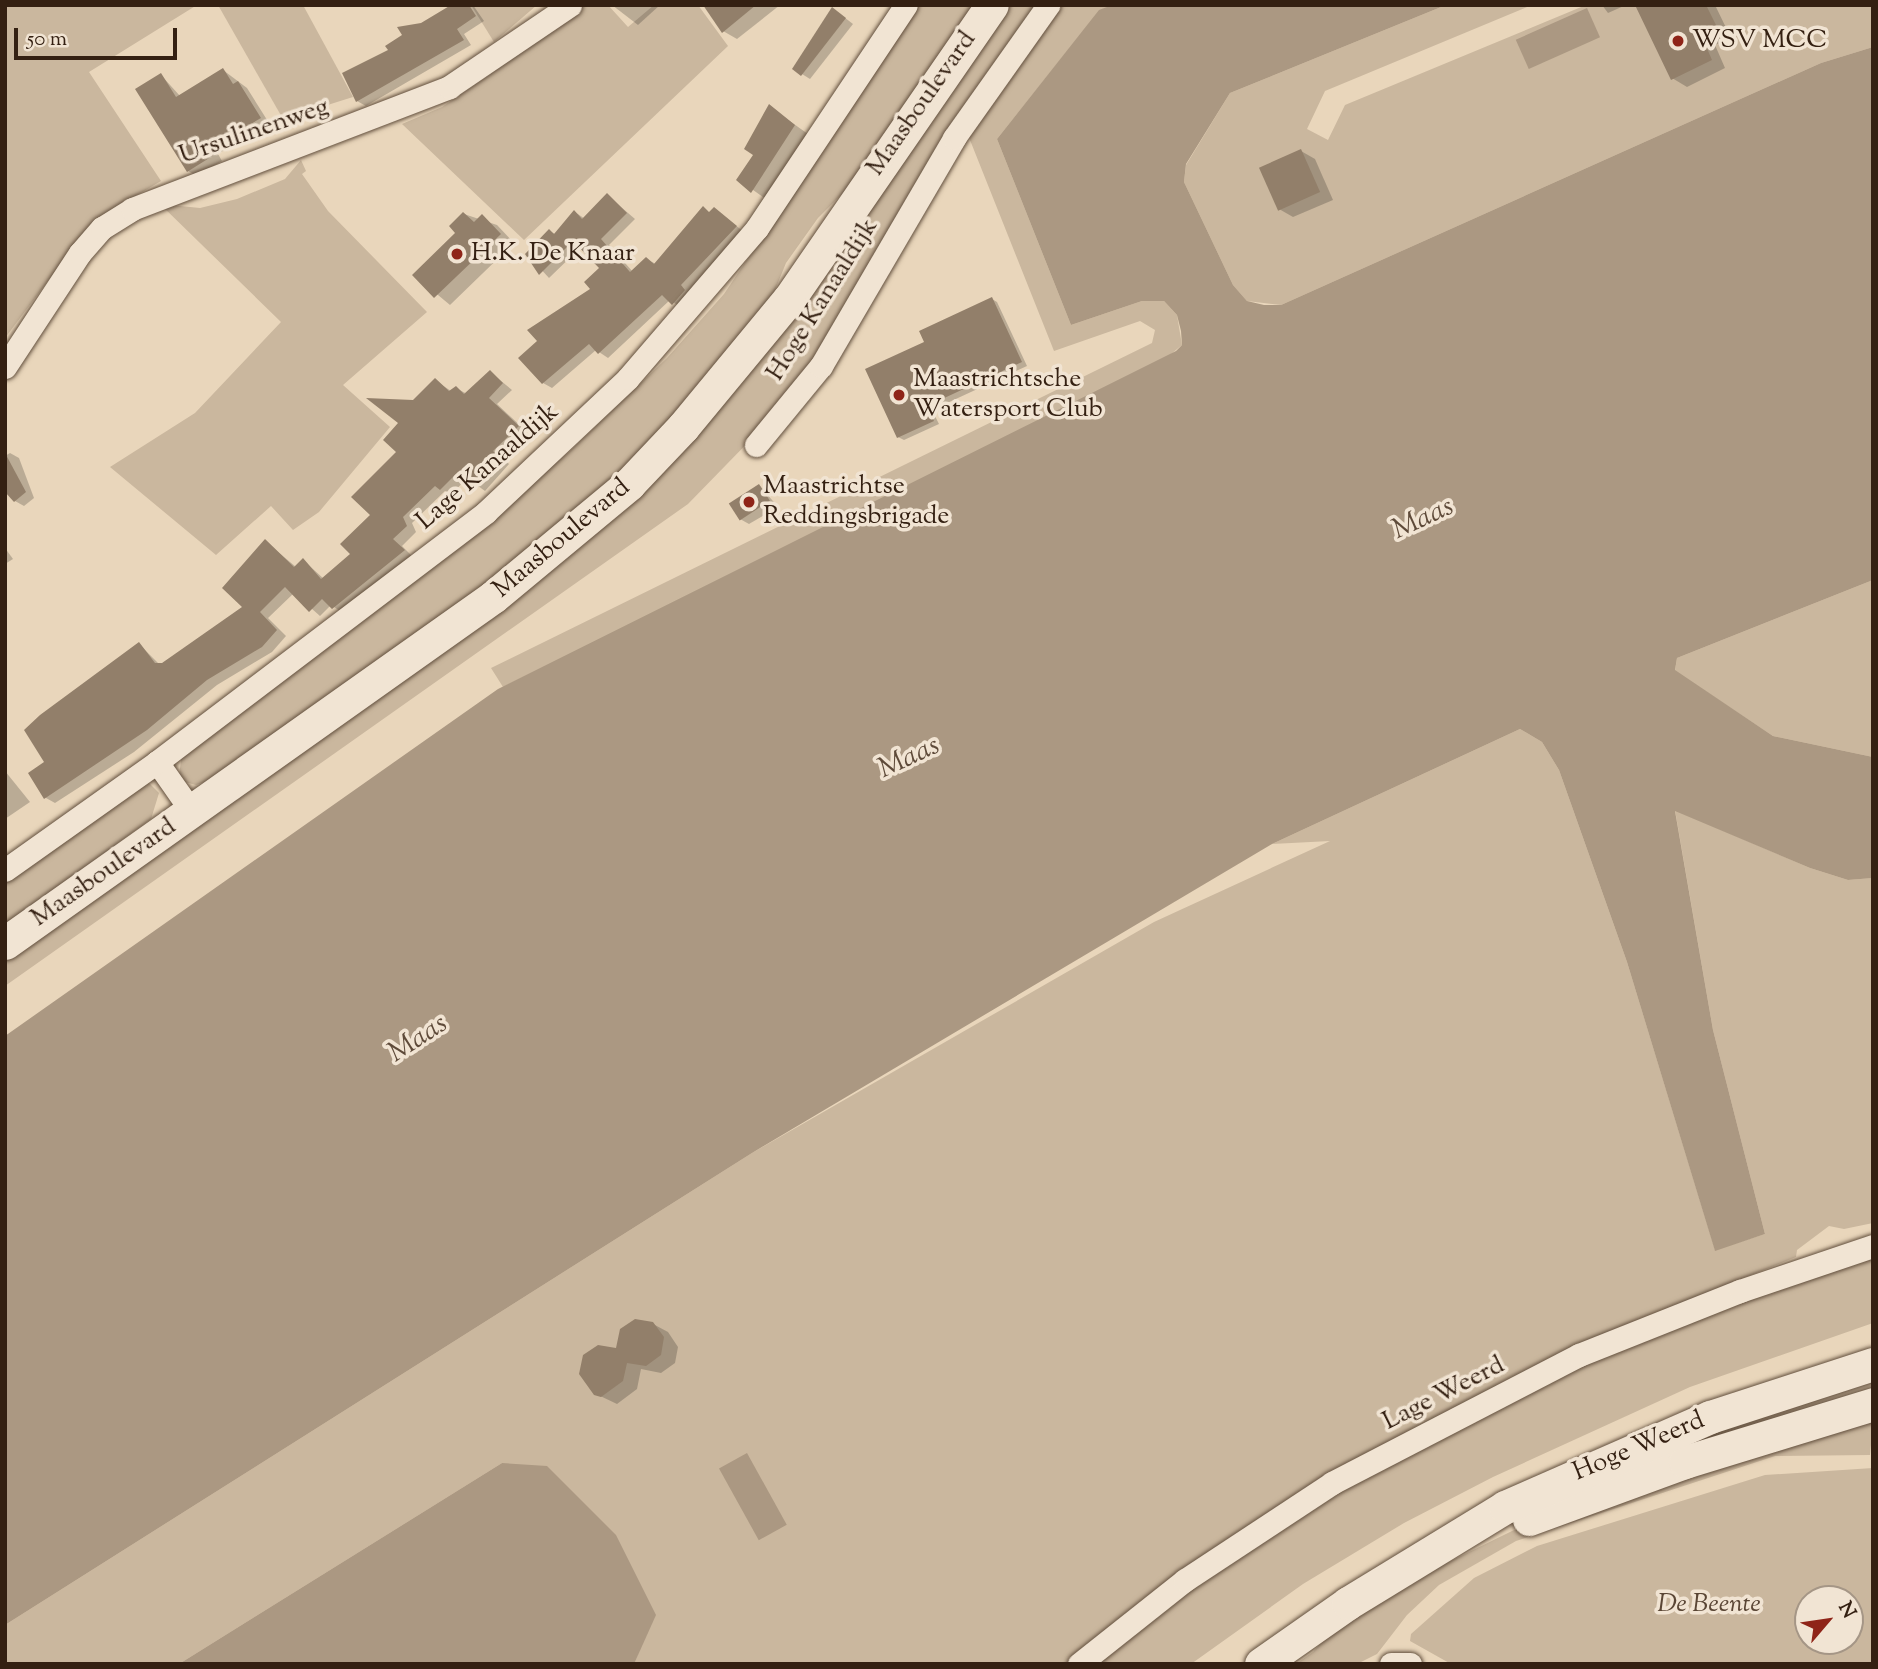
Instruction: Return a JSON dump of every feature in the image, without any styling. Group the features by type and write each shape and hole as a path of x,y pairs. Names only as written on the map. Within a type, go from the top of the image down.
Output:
{"street":[{"name":"Ursulinenweg","path":"5,367 80,253 102,228 122,215 200,179 354,127 449,87 570,5"},
{"name":"Lage Kanaaldijk","path":"5,870 157,762 486,512 628,378 757,228 906,5"},
{"name":"Maasboulevard","path":"5,943 493,597 638,475 736,367 789,299 992,5"},
{"name":"Hoge Kanaaldijk","path":"756,445 821,366 954,138 1048,5"},
{"path":"157,762 192,812"},
{"name":"Lage Weerd","path":"1079,1664 1185,1580 1332,1483 1579,1355 1740,1291 1873,1246"},
{"name":"Hoge Weerd","path":"1261,1664 1465,1529 1617,1455 1710,1417 1873,1364"},
{"name":"Hoge Weerd","path":"1419,1561 1580,1498 1873,1404"}],"green space":[{"path":"5,5 197,5 89,72 161,181 93,221 5,338"},
{"path":"218,5 303,5 353,97 283,119"},
{"path":"471,5 537,5 494,42"},
{"path":"573,5 608,5 628,27 654,5 698,5 728,46 524,240 402,124 442,107 488,76"},
{"path":"918,5 973,5 845,191 818,218 786,263 766,312 626,469 543,544 207,781 196,785 185,782 179,776 182,753 503,507 568,453 667,358 724,294"},
{"path":"1004,5 1040,5 810,370 767,423 688,504 5,986 5,955 598,527"},
{"path":"1060,5 1112,5 1099,11 997,139 1071,325 1142,301 1164,301 1177,315 1182,345 1159,364 503,687 491,668 1152,343 1155,330 1140,321 1054,351 968,135"},
{"path":"1446,5 1532,5 1325,91 1307,129 1328,140 1345,105 1586,5 1873,5 1873,47 1821,63 1281,305 1247,301 1233,285 1184,182 1186,165 1230,93"},
{"path":"301,160 306,171 302,174 328,211 427,312 343,385 390,427 319,512 293,530 271,506 216,555 110,467 195,413 281,322 160,204 200,208 237,199 285,179"},
{"path":"1873,580 1873,757 1773,736 1675,671 1677,658"},
{"path":"1520,729 1542,742 1559,770 1627,962 1715,1250 1765,1234 1713,1030 1675,810 1810,868 1848,880 1873,878 1873,1223 1844,1229 1829,1226 1797,1250 1796,1257 1729,1284 1873,1256 1873,1323 1690,1387 1493,1477 1404,1523 1303,1584 1191,1664 634,1664 640,1649 502,1463 179,1664 5,1664 5,1625 752,1153 1154,922 1330,841 1272,844"},
{"path":"147,781 159,793 151,819 5,925 5,880"},
{"path":"1869,1412 1873,1425 1870,1455 1775,1456 1516,1541 1439,1585 1407,1615 1377,1654 1357,1664 1296,1664 1313,1652 1337,1625 1414,1579 1512,1531 1620,1491"},
{"name":"De Beente","path":"1873,1468 1873,1664 1451,1664 1410,1641 1411,1634 1474,1578 1537,1546 1765,1475"}],"water":[{"name":"Maas","path":"1112,5 1446,5 1230,93 1186,164 1184,182 1233,285 1247,301 1264,305 1281,305 1821,63 1873,47 1873,580 1677,658 1675,670 1773,736 1873,757 1873,878 1848,880 1810,868 1675,811 1713,1030 1765,1234 1715,1251 1627,962 1559,770 1542,742 1520,729 1272,844 752,1153 5,1625 5,1036 498,689 1176,351 1182,345 1181,331 1177,315 1164,301 1142,301 1071,325 997,139 1099,10"},
{"path":"1587,8 1600,37 1529,69 1516,40"},
{"path":"747,1453 787,1525 759,1540 719,1469"},
{"path":"502,1463 547,1466 616,1535 656,1615 634,1664 179,1664"}],"building":[{"path":"451,5 469,5 476,16 457,29 464,40 356,102 342,73 388,50 385,46 402,35 397,27 421,23"},
{"path":"703,5 756,5 722,33"},
{"name":"WSV MCC","path":"1635,5 1706,5 1718,29 1702,37 1712,60 1671,80"},
{"path":"832,7 846,18 801,76 792,69"},
{"path":"223,68 233,84 238,81 261,118 210,148 214,155 187,172 135,89 161,73 176,97"},
{"path":"769,104 795,125 751,193 736,180 753,155 744,149"},
{"path":"1301,149 1320,192 1278,211 1259,168"},
{"path":"607,193 627,213 601,239 630,272 646,257 654,264 703,206 709,212 714,207 737,226 681,285 685,290 672,305 662,295 598,354 589,344 542,384 518,358 537,341 527,330 590,289 584,282 599,268 573,241 539,275 525,254 549,229 554,234 574,210 582,219"},
{"name":"H.K. De Knaar","path":"463,212 474,222 482,214 501,234 434,298 412,275 455,233 449,226"},
{"path":"992,297 1022,362 927,406 934,421 897,438 865,369 924,342 919,331"},
{"path":"490,370 503,383 489,398 519,426 493,451 501,458 475,487 458,472 440,490 435,486 403,517 407,526 393,539 405,550 332,609 322,599 309,612 285,587 260,612 277,630 262,647 207,680 147,730 44,799 28,773 44,762 24,730 40,715 139,642 155,663 162,663 242,607 222,588 265,539 294,567 303,558 321,579 350,554 340,544 370,515 351,497 396,452 383,440 398,423 366,398 413,400 435,378 449,391 456,386 464,394"},
{"path":"5,453 26,492 14,502 5,492"},
{"name":"Maastrichtse Reddingsbrigade","path":"759,484 770,501 740,520 729,504"},
{"path":"635,1319 653,1322 664,1337 661,1355 646,1366 627,1363 623,1381 601,1397 594,1395 579,1374 583,1355 598,1345 616,1348 620,1329"}],"place":[{"name":"WSV MCC","path":"1678,41"},
{"name":"H.K. De Knaar","path":"457,254"},
{"name":"Maastrichtsche Watersport Club","path":"899,395"},
{"name":"Maastrichtse Reddingsbrigade","path":"749,502"}]}
